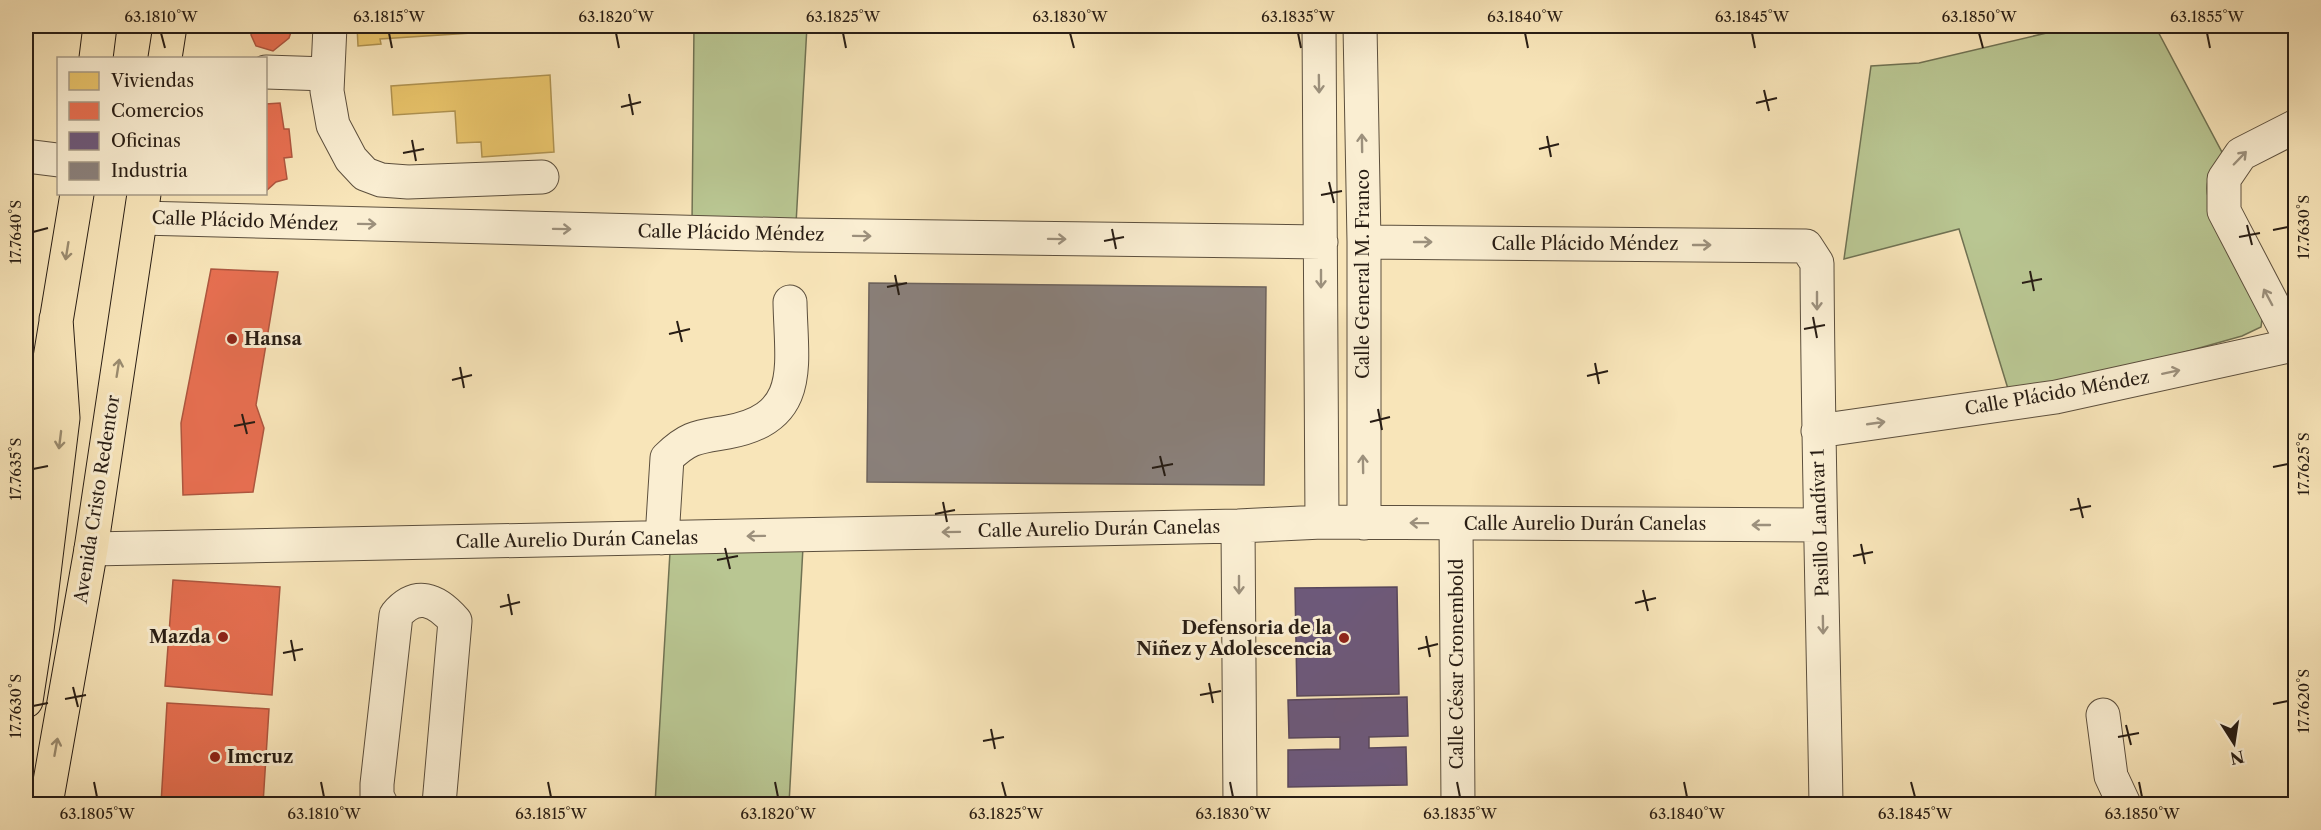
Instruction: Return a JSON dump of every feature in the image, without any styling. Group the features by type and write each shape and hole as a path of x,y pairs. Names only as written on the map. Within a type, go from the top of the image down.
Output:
{"main road":[{"path":"96,57 100,26"},
{"path":"165,57 170,26"},
{"path":"26,504 77,195"},
{"name":"Avenida Cristo Redentor","path":"46,804 91,549 143,206"},
{"path":"26,701 63,418 56,319"}],"street":[{"path":"330,26 327,82 333,125 351,159 365,174 381,180 408,182 542,177"},
{"path":"1319,26 1322,522"},
{"name":"Calle General M. Franco","path":"1360,26 1364,242 1364,523"},
{"path":"267,72 327,82"},
{"path":"267,93 327,82"},
{"path":"2294,347 2224,211 2224,179 2241,154 2295,126"},
{"path":"26,156 57,160"},
{"name":"Calle Plácido Méndez","path":"143,206 796,235 1321,243"},
{"name":"Calle Plácido Méndez","path":"1364,242 1806,246"},
{"name":"Pasillo Landívar 1","path":"1806,246 1817,263 1819,525 1823,611 1826,804"},
{"path":"662,538 667,458 680,445 693,438 748,428 776,411 785,399 791,372 790,302"},
{"name":"Calle Plácido Méndez","path":"1818,431 2056,397 2294,347"},
{"path":"1322,402 1363,401"},
{"name":"Calle Aurelio Durán Canelas","path":"91,549 1238,526 1322,522 1819,525"},
{"name":"Calle César Cronembold","path":"1456,524 1458,804"},
{"path":"1238,526 1240,804"},
{"path":"381,804 377,796 377,784 396,615 405,604 414,600 429,601 447,611 454,621 439,804"},
{"path":"2103,715 2111,776 2124,804"}],"green space":[{"path":"694,26 807,26 796,224 692,224"},
{"path":"2076,26 2155,26 2224,156 2209,179 2207,188 2209,199 2221,232 2263,312 2261,327 2242,336 2178,354 2009,392 1959,229 1844,259 1871,66 1919,63"},
{"path":"803,547 789,804 655,804 670,552"}],"building: Viviendas":[{"path":"357,26 518,26 518,30 380,39 381,44 358,46"},
{"path":"550,75 554,152 482,157 481,142 457,143 455,111 393,115 391,86"}],"building: Comercios":[{"path":"253,26 293,26 289,38 273,51 256,46 251,35"},
{"path":"280,103 284,129 289,129 292,157 284,158 287,179 276,182 267,190 267,104"},
{"name":"Hansa","path":"211,269 278,272 256,405 264,428 253,492 183,495 181,423"},
{"name":"Mazda","path":"173,580 280,587 272,695 165,686"},
{"name":"Imcruz","path":"167,703 269,709 263,804 161,804"}],"building: Oficinas":[{"path":"1397,587 1399,694 1297,696 1295,588"},
{"path":"1407,697 1408,736 1369,737 1369,748 1406,747 1407,785 1288,787 1288,750 1340,749 1340,737 1289,738 1288,700"}],"building: Industria":[{"path":"869,283 1266,287 1264,485 867,482"}],"place":[{"name":"Hansa","path":"232,339"},
{"name":"Mazda","path":"223,637"},
{"name":"Defensoria de la Niñez y Adolescencia","path":"1344,638"},
{"name":"Imcruz","path":"215,757"}]}
